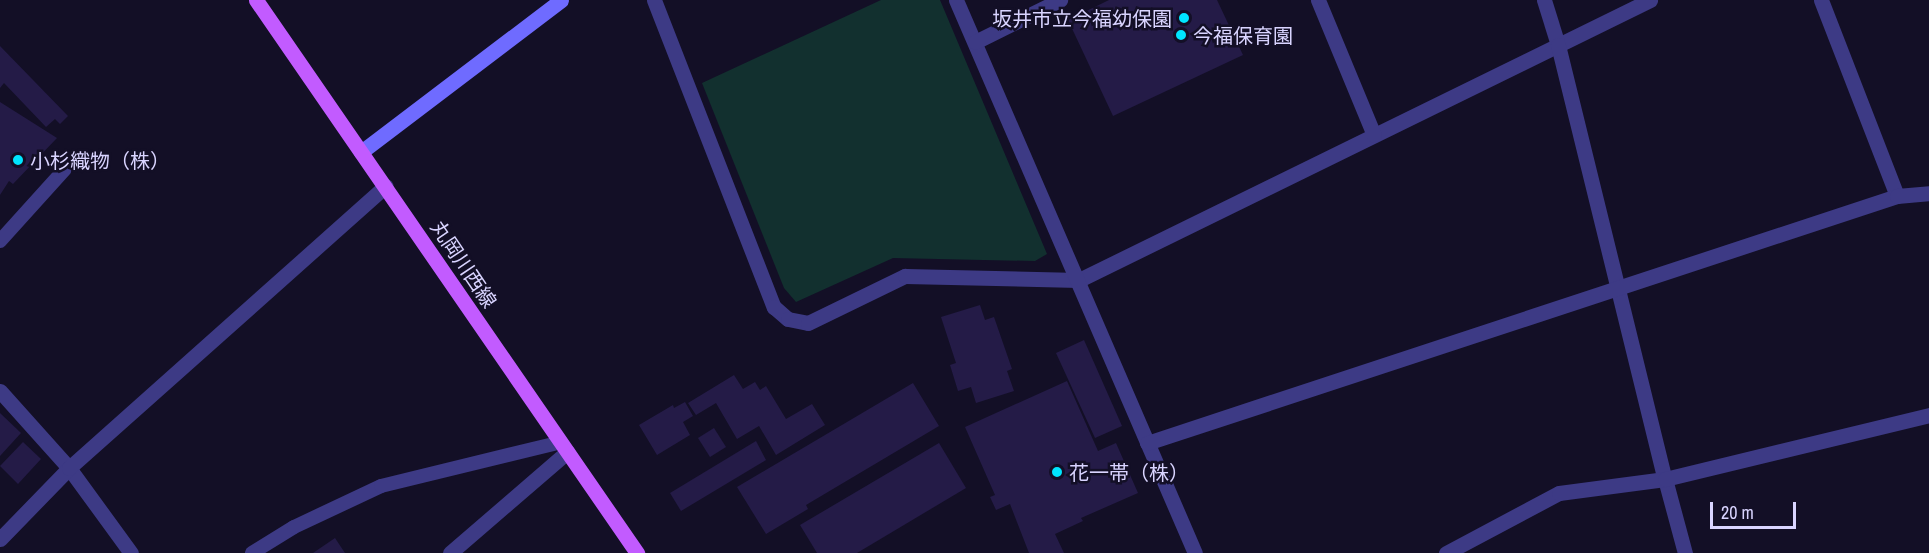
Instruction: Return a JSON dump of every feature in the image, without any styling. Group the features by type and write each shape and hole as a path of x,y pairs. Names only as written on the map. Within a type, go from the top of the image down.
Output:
{"main road":[{"name":"丸岡川西線","path":"256,0 637,553"}],"street":[{"path":"361,152 561,0"},
{"path":"654,0 774,307 788,319 808,323 905,276 1079,280 1650,0"},
{"path":"956,0 1079,280 1193,552"},
{"path":"975,42 1060,0"},
{"path":"1318,0 1374,135"},
{"path":"1544,0 1558,45 1685,553"},
{"path":"1821,0 1897,196"},
{"path":"0,539 69,468 385,186"},
{"path":"1148,443 1897,196 1929,193"},
{"path":"0,391 69,468 131,553"},
{"path":"1446,553 1559,493 1665,480 1929,415"},
{"path":"450,553 564,447"}],"lane":[{"path":"0,241 65,169"},
{"path":"252,553 294,527 381,486 564,447"}],"green space":[{"path":"881,0 940,0 1047,254 1035,261 893,258 796,302 784,288 702,83"}],"building":[{"path":"1109,0 1217,0 1243,55 1113,116 1068,20"},
{"path":"0,46 68,116 60,124 55,119 46,127 4,83 0,88"},
{"name":"小杉織物（株）","path":"0,102 57,138 13,184 9,181 0,195"},
{"path":"980,305 985,320 994,317 1012,369 1007,371 1014,391 976,403 971,387 958,391 950,365 956,363 941,317"},
{"path":"1084,340 1122,426 1095,438 1056,353"},
{"path":"734,375 743,389 755,382 760,390 766,386 786,419 812,404 825,425 776,455 759,426 737,439 716,403 696,415 688,403"},
{"name":"花一帯（株）","path":"1067,381 1098,451 1116,443 1138,493 1081,518 1083,521 1055,534 1064,553 1029,553 1010,504 996,510 990,497 995,495 965,427"},
{"path":"913,383 939,426 806,505 808,509 766,534 737,487"},
{"path":"685,402 693,416 683,422 690,435 657,455 639,425 673,405 674,408"},
{"path":"0,413 21,433 0,456"},
{"path":"714,428 726,447 710,457 698,438"},
{"path":"756,441 766,460 681,511 670,493"},
{"path":"23,442 41,459 18,484 0,466"},
{"path":"939,443 966,488 857,553 817,553 800,525"},
{"path":"335,538 345,553 313,553"}],"place":[{"name":"坂井市立今福幼保園","path":"1184,18"},
{"name":"今福保育園","path":"1181,35"},
{"name":"小杉織物（株）","path":"18,160"},
{"name":"花一帯（株）","path":"1057,472"}]}
